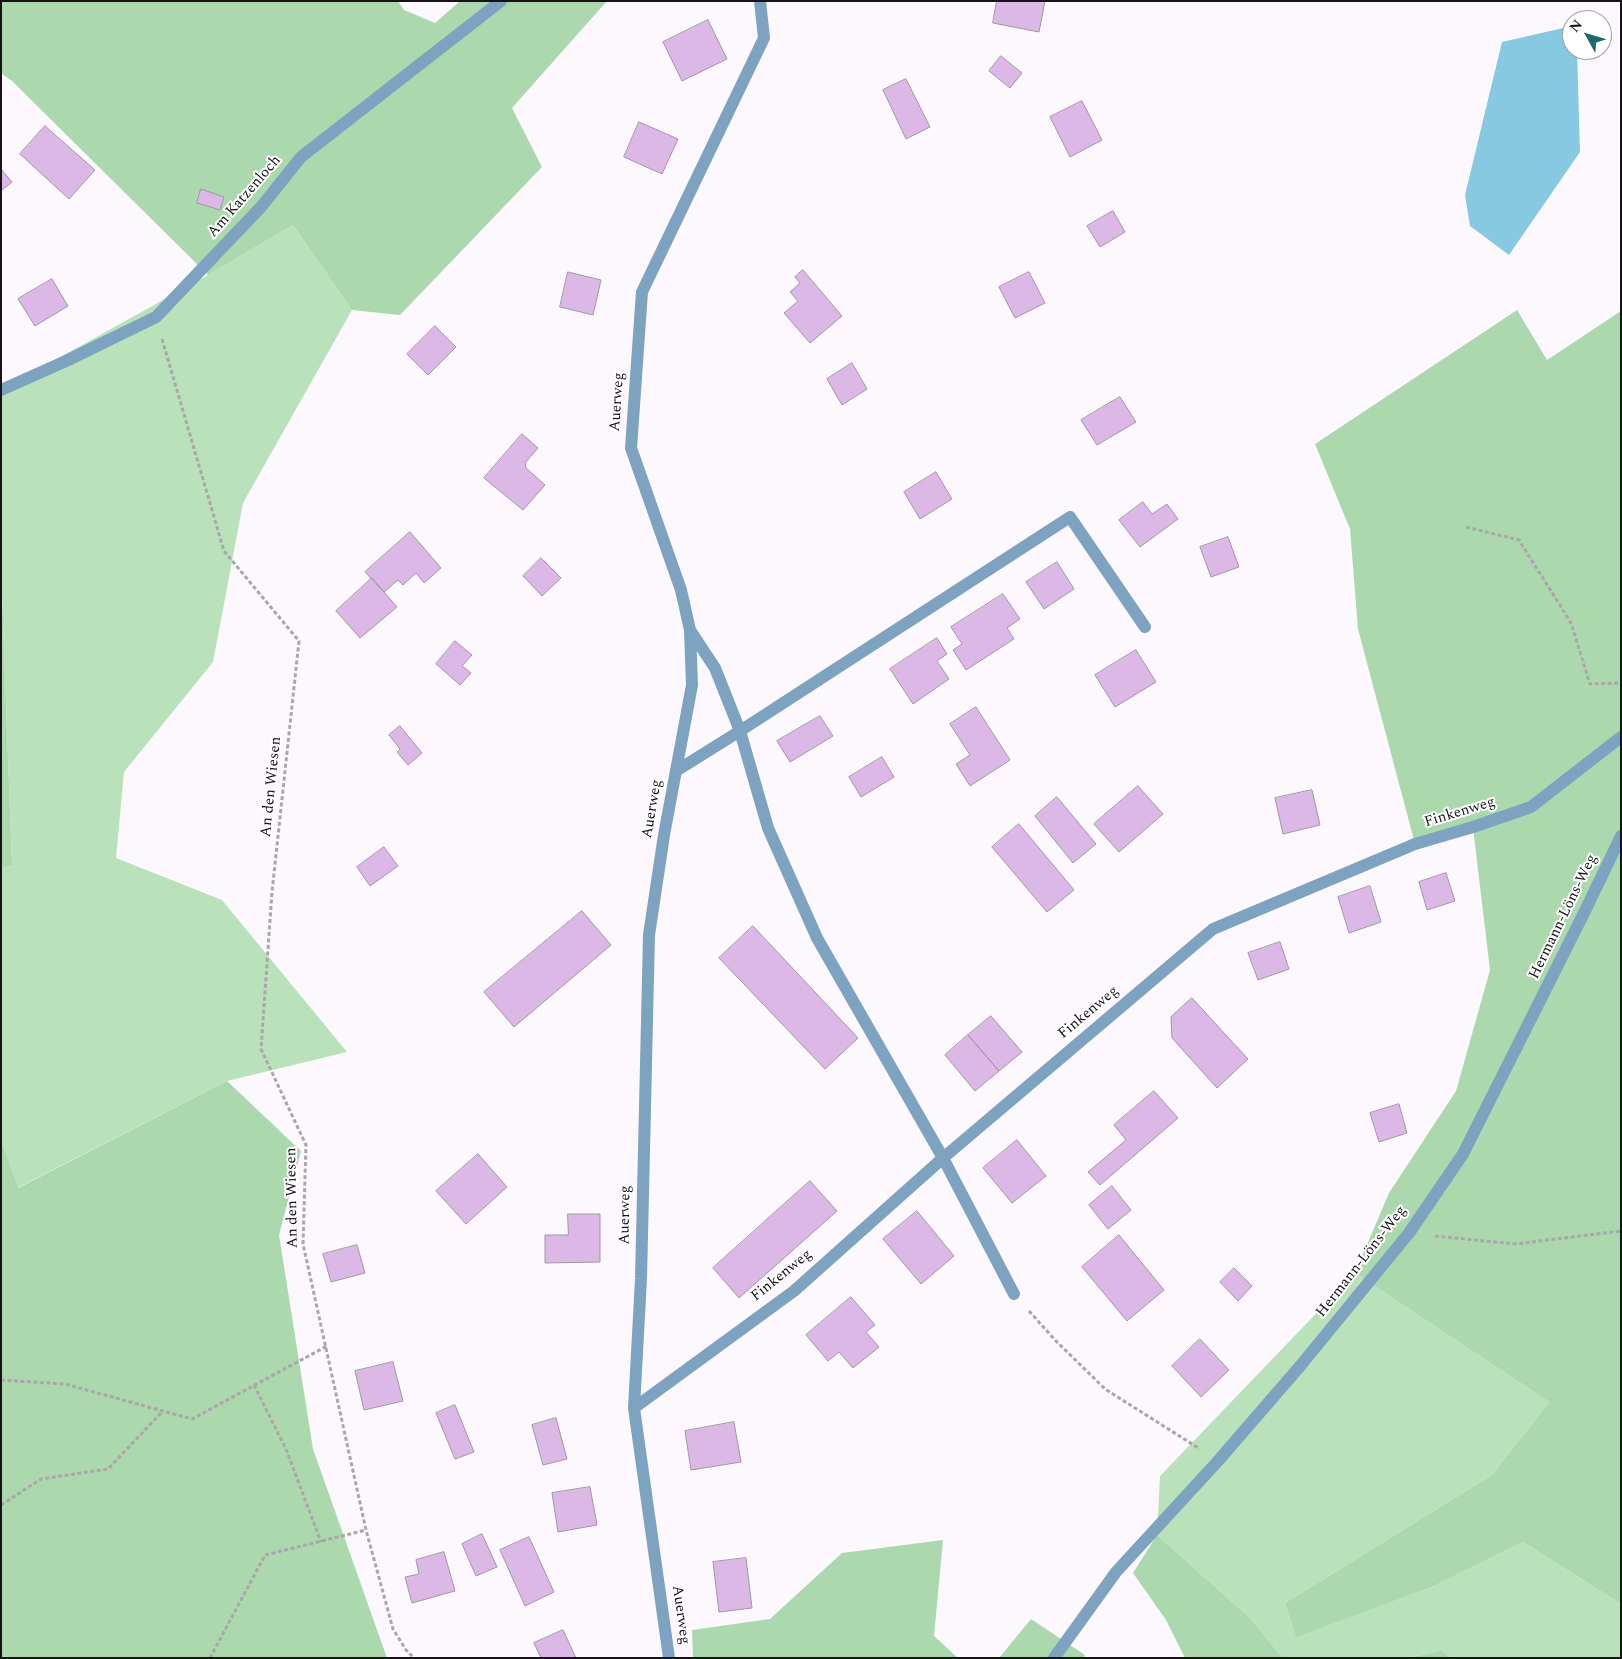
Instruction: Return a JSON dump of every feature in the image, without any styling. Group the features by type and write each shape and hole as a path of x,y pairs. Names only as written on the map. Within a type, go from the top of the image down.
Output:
{"street":[{"name":"Am Katzenloch","path":"1,390 156,317 261,207 301,157 501,1"},
{"name":"Auerweg","path":"669,1658 634,1408 641,1279 649,935 692,685 690,630 681,590 631,448 642,292 764,38 760,1"},
{"path":"676,771 1070,518 1144,627"},
{"path":"690,630 715,668 740,731 768,828 818,938 943,1158 1014,1294"},
{"name":"Finkenweg","path":"634,1408 794,1291 943,1158 1214,929 1415,844 1531,807 1621,737"},
{"name":"Hermann-Löns-Weg","path":"1054,1658 1116,1572 1218,1461 1301,1365 1409,1233 1463,1154 1586,911 1621,836"}],"path":[{"name":"An den Wiesen","path":"156,317 224,551 300,641 272,892 261,1050 306,1145 303,1244 366,1530 393,1629 406,1650 414,1658"},
{"path":"1466,527 1519,540 1571,623 1590,684 1621,682"},
{"path":"1409,1233 1515,1244 1621,1231"},
{"path":"1014,1294 1055,1340 1105,1389 1218,1461"},
{"path":"1,1380 64,1384 192,1419 327,1346"},
{"path":"254,1385 286,1449 322,1542"},
{"path":"1,1505 41,1479 108,1469 163,1412"},
{"path":"210,1658 265,1555 366,1530"}],"green space":[{"path":"1,1 398,1 404,10 435,23 460,1 607,1 512,108 542,167 400,315 352,310 293,225 208,275 12,81 1,73"},
{"path":"293,225 352,310 243,503 213,662 124,772 116,858 222,900 347,1052 227,1081 17,1188 1,1141 1,868 12,865 1,567 1,390 208,275"},
{"path":"1517,310 1547,360 1621,311 1621,1604 1523,1542 1434,1586 1296,1637 1285,1603 1492,1475 1549,1402 1355,1273 1389,1193 1456,1091 1490,970 1473,828 1415,844 1358,629 1350,529 1315,444"},
{"path":"1,567 12,865 1,868"},
{"path":"227,1081 301,1151 279,1235 313,1449 387,1658 1,1658 1,1141 18,1188"},
{"path":"1355,1273 1549,1402 1492,1475 1285,1603 1296,1636 1434,1586 1523,1542 1621,1604 1621,1658 1450,1658 1442,1650 1409,1658 1283,1658 1249,1617 1157,1535 1160,1476"},
{"path":"1157,1535 1249,1617 1283,1658 1185,1658 1166,1620 1133,1573"},
{"path":"943,1540 934,1636 958,1658 693,1658 692,1630 770,1619 842,1553"},
{"path":"1031,1619 1085,1655 1084,1658 999,1658"},
{"path":"1442,1650 1450,1658 1409,1658"}],"water":[{"path":"1562,28 1562,60 1577,60 1580,152 1509,255 1470,226 1465,195 1502,42"}],"building":[{"path":"997,1 1045,1 1039,32 993,23"},
{"path":"708,20 727,59 682,81 663,42"},
{"path":"1001,56 1022,73 1010,88 989,71"},
{"path":"906,79 930,127 906,139 883,90"},
{"path":"1082,101 1102,140 1070,157 1050,117"},
{"path":"639,122 678,139 662,174 624,157"},
{"path":"45,126 95,170 69,199 20,154"},
{"path":"1,169 12,182 1,191"},
{"path":"201,189 224,197 220,210 197,203"},
{"path":"1113,211 1125,232 1100,247 1087,226"},
{"path":"803,270 842,316 810,343 784,313 798,301 790,292 800,283 795,277"},
{"path":"568,272 601,280 593,315 560,307"},
{"path":"1029,272 1045,303 1015,318 999,287"},
{"path":"52,279 68,306 35,326 18,299"},
{"path":"435,326 456,347 428,375 407,354"},
{"path":"852,363 867,389 842,405 827,379"},
{"path":"1120,397 1136,422 1097,445 1081,420"},
{"path":"522,434 538,448 525,463 526,468 545,485 523,510 484,478"},
{"path":"936,472 952,499 920,519 904,492"},
{"path":"1143,502 1152,514 1167,504 1178,519 1140,547 1119,520"},
{"path":"410,532 441,568 424,583 416,573 403,585 398,580 384,592 365,572"},
{"path":"1228,537 1239,567 1211,577 1200,547"},
{"path":"541,558 561,578 542,596 523,576"},
{"path":"1057,562 1074,589 1044,609 1026,582"},
{"path":"372,578 397,607 360,638 336,611"},
{"path":"1003,594 1020,619 1007,628 1014,639 966,670 953,650 962,644 951,627"},
{"path":"937,638 947,654 937,661 949,679 913,704 890,669"},
{"path":"455,641 472,655 462,666 471,673 460,685 436,664"},
{"path":"1136,650 1156,682 1115,707 1095,675"},
{"path":"976,707 1010,760 970,786 956,764 970,755 950,724"},
{"path":"820,716 833,736 790,762 777,741"},
{"path":"400,726 422,753 408,765 397,752 400,749 389,735"},
{"path":"882,757 894,777 861,797 849,777"},
{"path":"1138,786 1163,814 1119,852 1094,824"},
{"path":"1312,790 1320,825 1283,834 1275,798"},
{"path":"1057,797 1096,844 1073,863 1035,816"},
{"path":"1019,824 1074,890 1047,912 992,847"},
{"path":"384,847 398,866 370,886 357,867"},
{"path":"1446,873 1455,901 1427,910 1419,882"},
{"path":"1370,886 1381,922 1349,933 1338,897"},
{"path":"582,911 611,945 514,1027 484,992"},
{"path":"753,926 858,1038 825,1069 719,958"},
{"path":"1280,942 1289,969 1258,980 1248,953"},
{"path":"1192,998 1248,1059 1217,1088 1172,1038 1171,1017"},
{"path":"991,1016 1022,1052 999,1071 968,1035"},
{"path":"968,1035 999,1071 975,1091 945,1055"},
{"path":"1154,1091 1178,1118 1100,1185 1088,1172 1126,1140 1114,1125"},
{"path":"1399,1104 1407,1133 1379,1142 1370,1113"},
{"path":"1017,1140 1046,1176 1012,1203 983,1168"},
{"path":"478,1154 507,1187 466,1224 436,1191"},
{"path":"810,1181 837,1211 739,1298 713,1268"},
{"path":"1112,1186 1131,1210 1108,1229 1089,1205"},
{"path":"917,1211 954,1256 921,1284 883,1239"},
{"path":"568,1214 600,1214 600,1262 545,1263 545,1235 568,1235"},
{"path":"1119,1235 1164,1290 1127,1321 1082,1267"},
{"path":"357,1245 365,1273 331,1282 323,1254"},
{"path":"1234,1268 1252,1286 1238,1301 1220,1282"},
{"path":"851,1297 875,1325 866,1332 879,1347 853,1368 839,1352 828,1361 806,1335"},
{"path":"1200,1339 1229,1370 1201,1397 1172,1366"},
{"path":"393,1362 403,1401 364,1410 355,1371"},
{"path":"455,1405 474,1452 455,1459 436,1413"},
{"path":"556,1418 567,1459 543,1465 532,1425"},
{"path":"734,1422 741,1462 691,1470 685,1431"},
{"path":"590,1487 597,1525 558,1532 552,1493"},
{"path":"482,1534 497,1567 476,1576 462,1544"},
{"path":"529,1537 554,1592 525,1606 500,1550"},
{"path":"444,1552 455,1591 412,1603 405,1577 419,1574 416,1560"},
{"path":"746,1558 752,1608 719,1612 713,1562"},
{"path":"563,1630 576,1658 541,1658 534,1643"}]}
